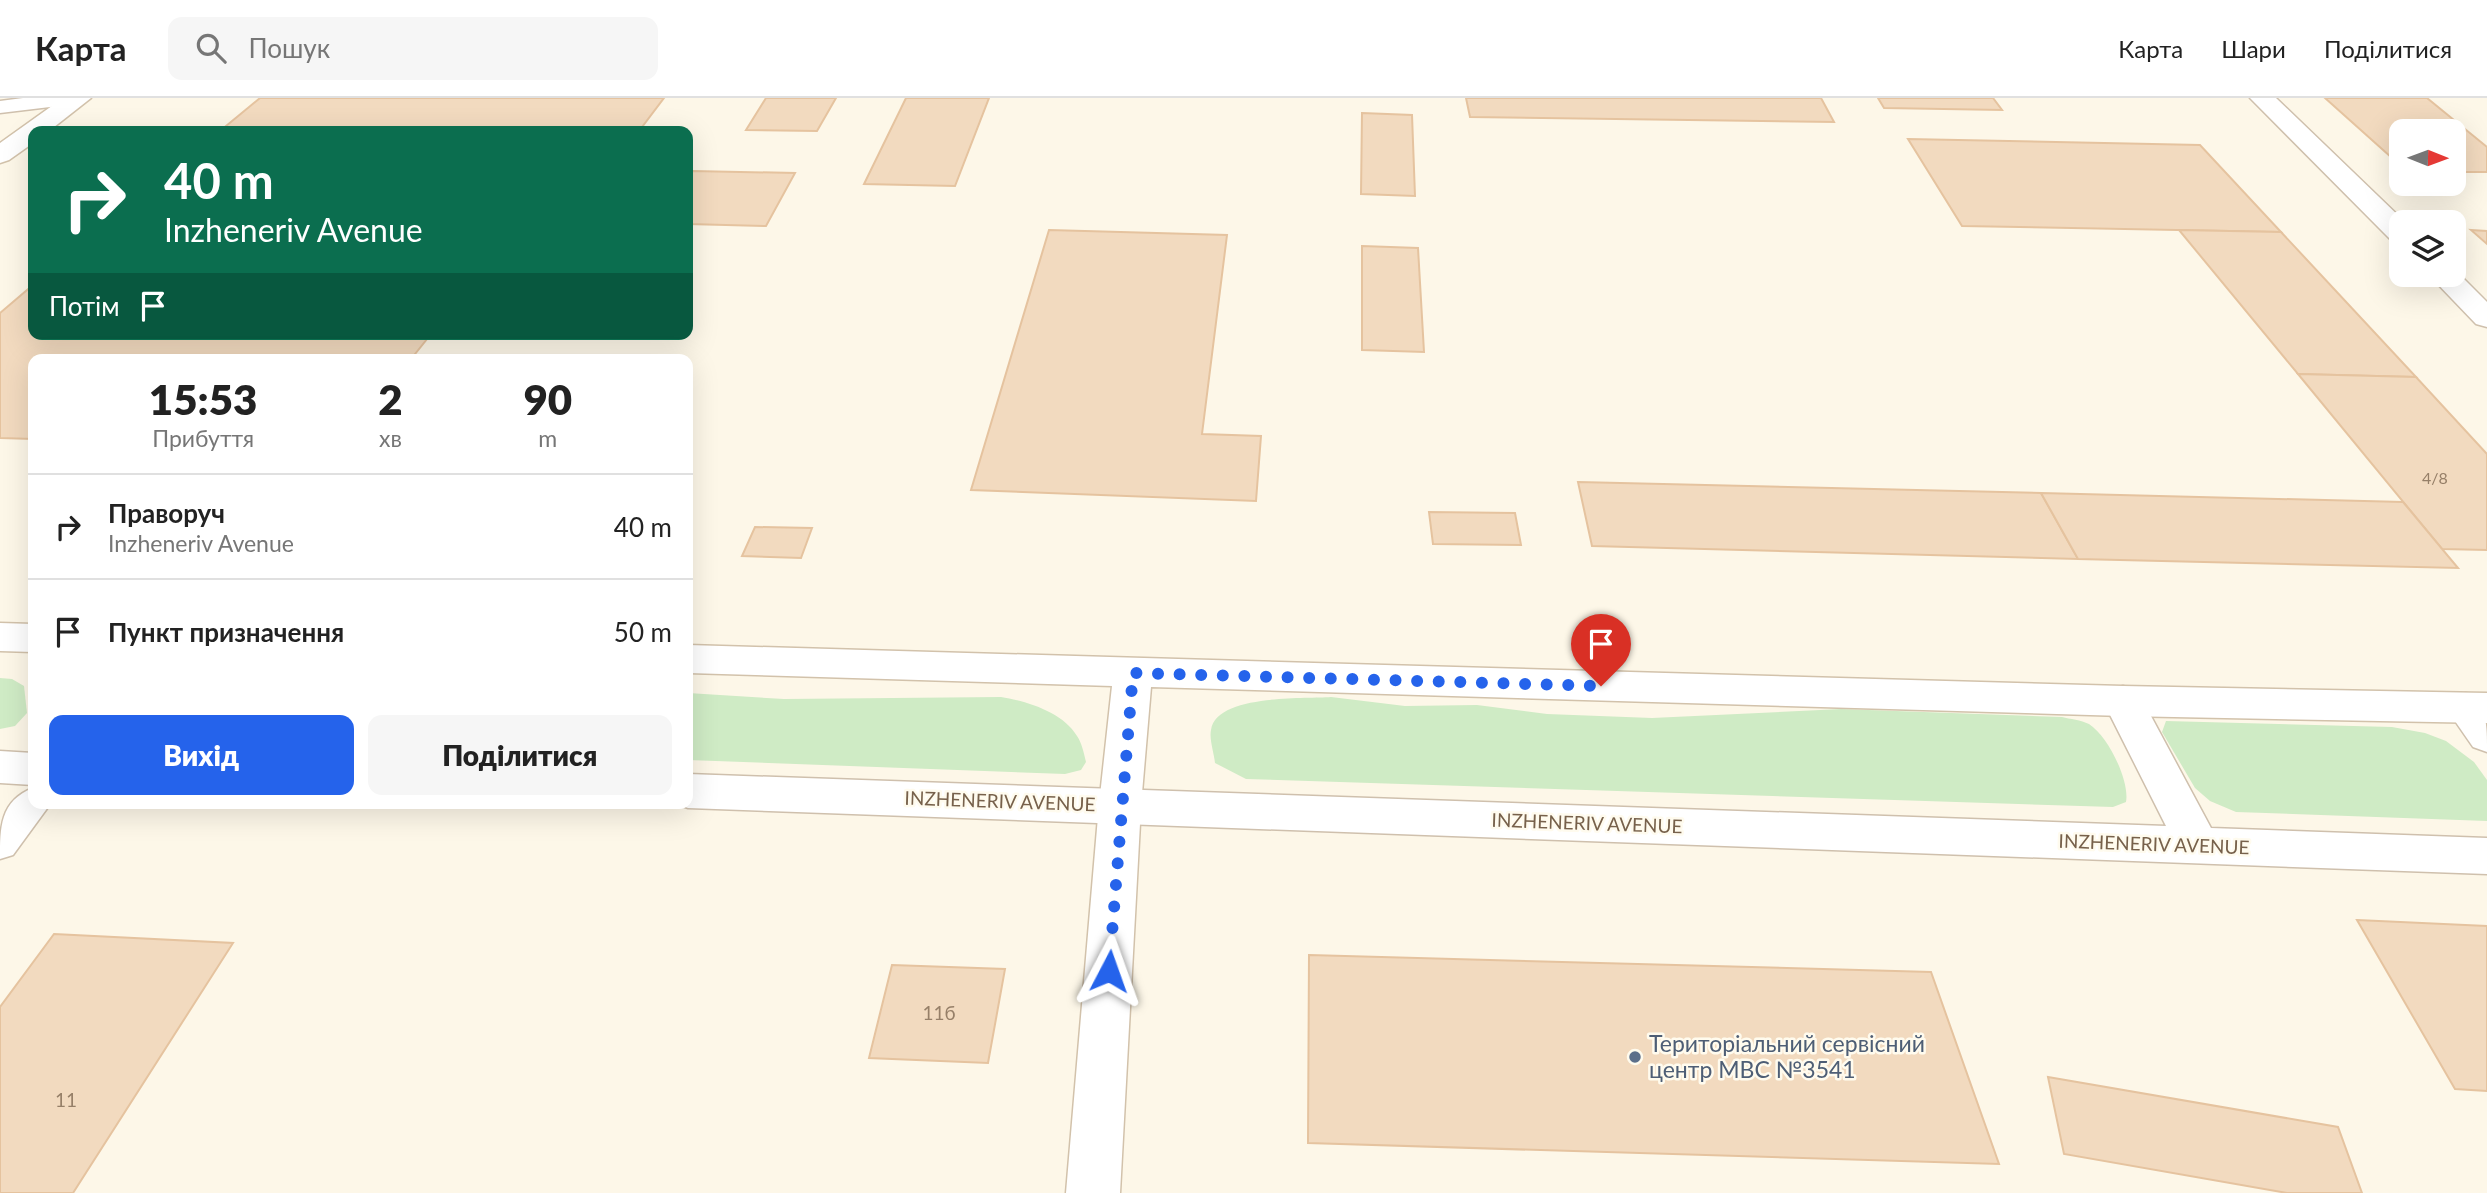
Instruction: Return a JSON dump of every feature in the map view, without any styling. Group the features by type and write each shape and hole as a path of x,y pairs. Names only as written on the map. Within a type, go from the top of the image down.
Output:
{"street":[{"path":"39,126 77,98"},
{"path":"2262,98 2389,222"},
{"path":"0,155 28,134"},
{"path":"2455,287 2487,318"},
{"path":"0,637 28,638"},
{"path":"693,659 2123,701 2480,717"},
{"path":"1093,1193 1120,805 1133,673"},
{"path":"2123,701 2198,846"},
{"path":"0,768 28,769"},
{"name":"INZHENERIV AVENUE","path":"693,791 2487,856"}],"lane":[{"path":"0,107 77,98"},
{"path":"0,844 28,809"}],"green space":[{"path":"0,678 12,679 24,686 27,713 15,726 0,729"},
{"path":"693,693 784,699 1001,697 1021,701 1063,720 1079,739 1086,762 1081,770 1065,774 693,760"},
{"path":"1331,697 1405,706 1477,705 1547,714 1652,718 1841,709 2062,717 2089,724 2103,738 2121,771 2126,802 2113,807 1246,779 1215,763 1211,730 1216,718 1228,710 1262,701"},
{"path":"2166,721 2392,727 2425,733 2446,741 2474,762 2487,780 2487,821 2236,812 2210,801 2195,788 2162,732"}],"building":[{"path":"260,98 664,98 643,126 226,126"},
{"path":"766,98 836,98 817,131 746,130"},
{"path":"906,98 989,98 955,186 864,184"},
{"path":"1466,98 1821,98 1834,122 1470,117"},
{"path":"1878,98 1993,98 2002,110 1884,108"},
{"path":"2325,98 2427,98 2453,119 2389,119 2389,155"},
{"path":"1362,113 1412,115 1415,196 1361,194"},
{"path":"2466,130 2487,147 2487,172 2466,172"},
{"path":"1908,139 2200,145 2281,232 1962,226"},
{"path":"693,171 795,173 766,226 693,224"},
{"path":"1049,230 1227,235 1202,434 1261,436 1256,501 971,490"},
{"path":"2179,230 2281,232 2416,377 2298,374"},
{"path":"2471,230 2487,231 2487,244"},
{"path":"1362,246 1418,248 1424,352 1362,350"},
{"path":"28,289 28,340 426,340 415,354 28,354 28,439 0,438 0,313"},
{"path":"2298,374 2416,377 2487,454 2487,550 2442,549"},
{"path":"1578,482 2041,493 2078,559 1592,546"},
{"path":"2041,493 2403,502 2458,568 2078,559"},
{"path":"1429,512 1515,513 1521,545 1433,544"},
{"path":"755,527 812,528 801,558 742,556"},
{"path":"2357,920 2487,926 2487,1091 2455,1089"},
{"path":"54,934 233,943 73,1193 0,1193 0,1007"},
{"name":"Територіальний сервісний центр МВС №3541","path":"1309,955 1931,972 1999,1164 1308,1143"},
{"path":"892,965 1005,969 988,1063 869,1058"},
{"path":"2048,1077 2338,1127 2362,1193 2287,1193 2064,1154"}],"place":[{"name":"Територіальний сервісний центр МВС №3541","path":"1635,1057"}],"route":[{"path":"1109,971 1120,805 1133,673 1601,686"}]}
